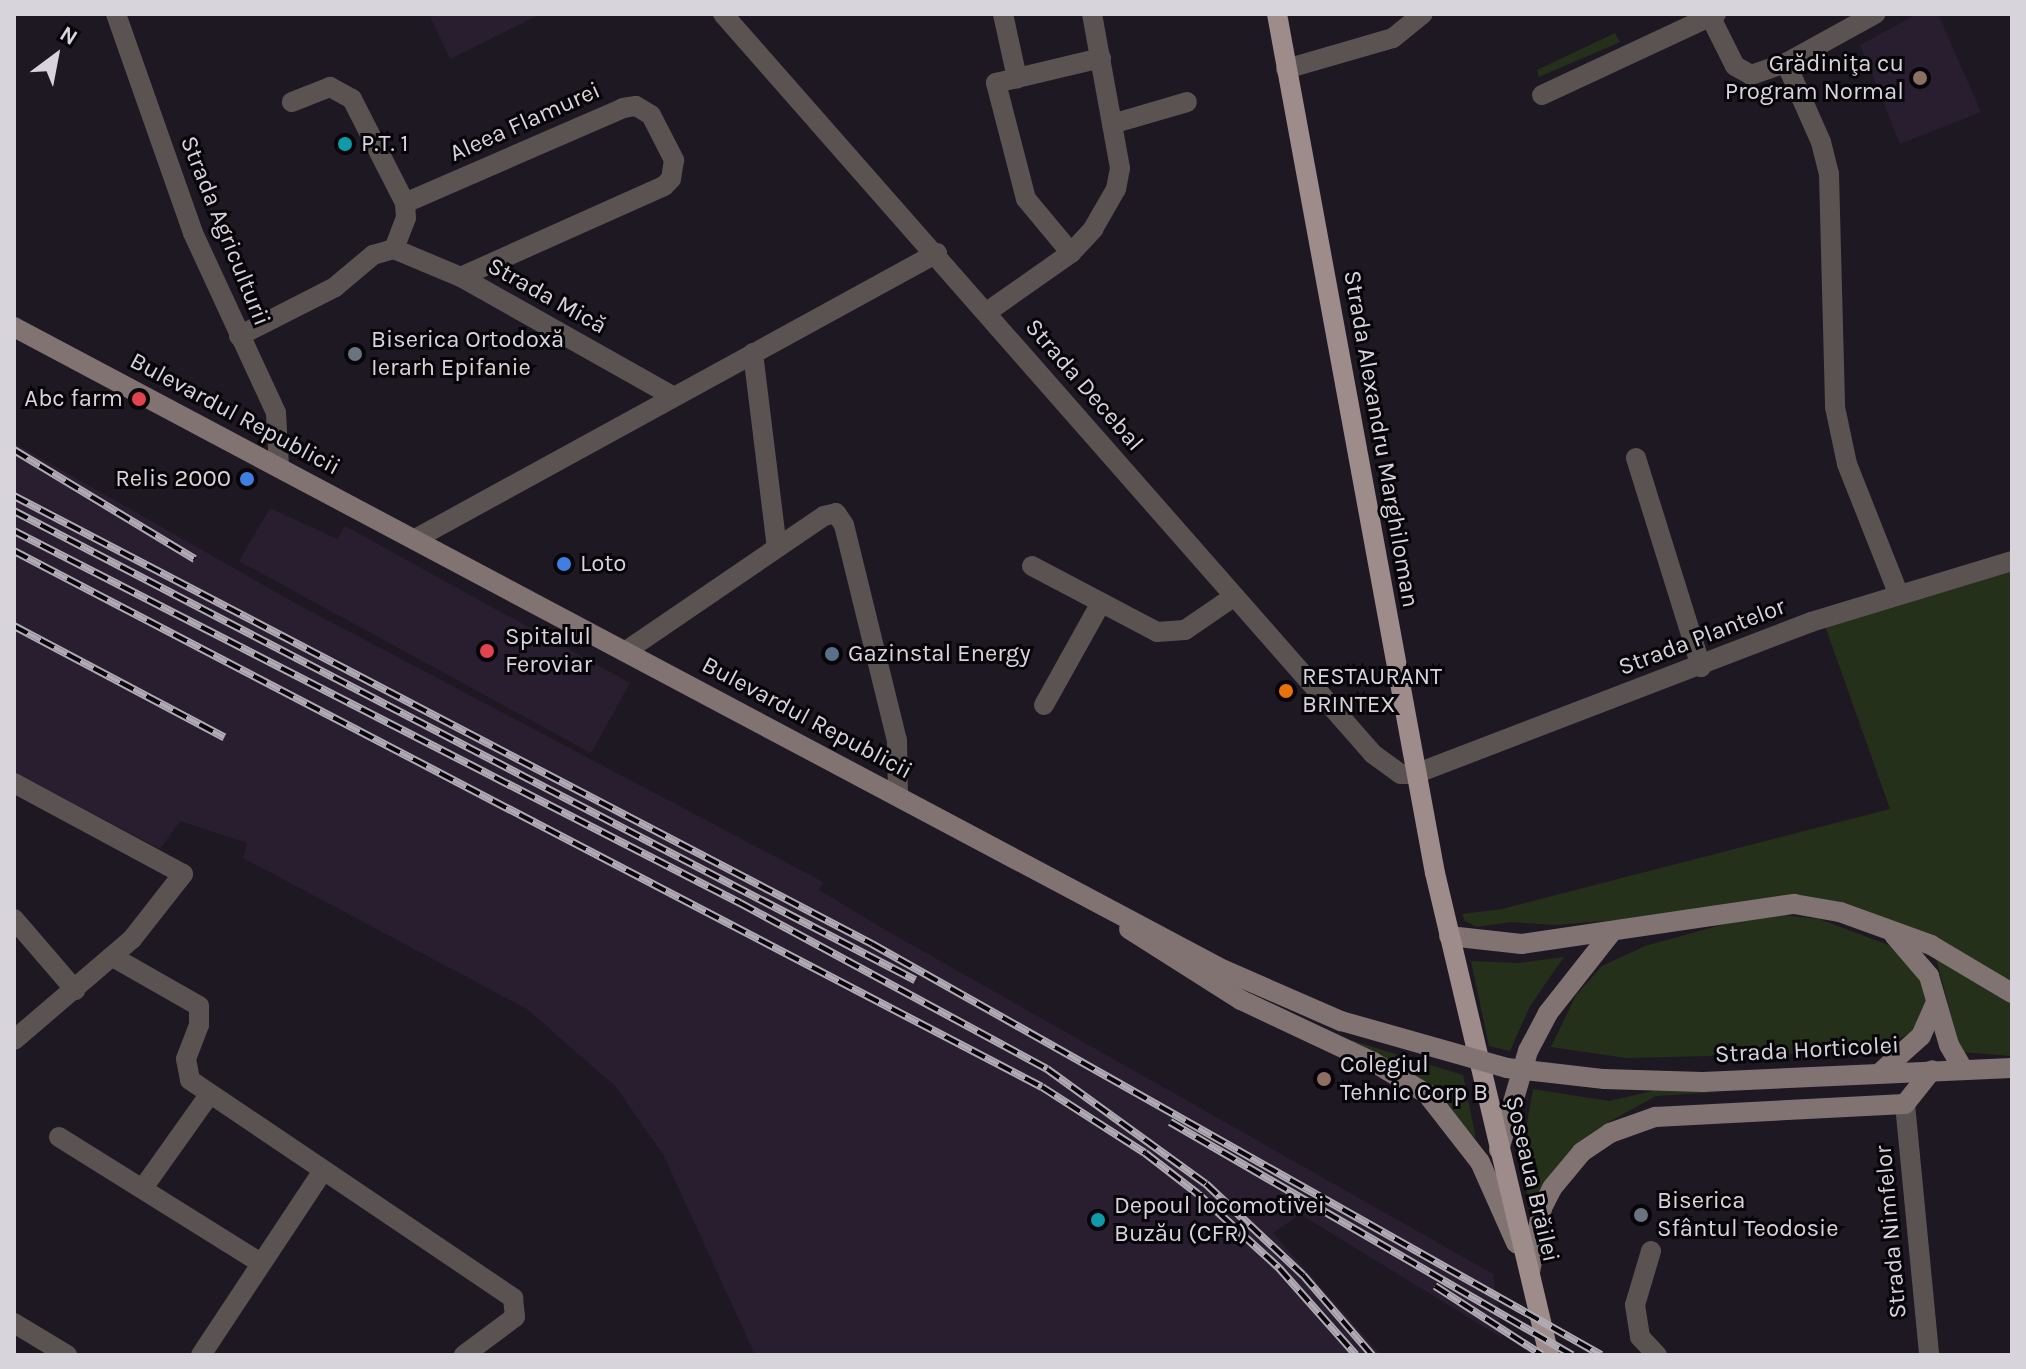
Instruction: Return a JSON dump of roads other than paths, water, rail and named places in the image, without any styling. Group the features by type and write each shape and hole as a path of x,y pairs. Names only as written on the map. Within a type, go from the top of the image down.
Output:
{"main road":[{"name":"Strada Alexandru Marghiloman","path":"1277,14 1435,873"},
{"name":"Bulevardul Republicii","path":"14,327 417,538 1224,970 1341,1021 1493,1065 1604,1079"},
{"name":"Șoseaua Brăilei","path":"1435,873 1520,1245 1549,1355"},
{"path":"1093,898 1195,974 1395,1073 1427,1094 1480,1162 1529,1280"},
{"path":"1449,936 1522,944 1611,933 1730,910 1794,904 1886,927 1931,945 2012,993"},
{"path":"1886,927 1929,976 1936,1003 1963,1069"},
{"path":"1499,1151 1528,1051 1562,992 1611,933"},
{"path":"1882,1071 1921,1036 1936,1003"},
{"name":"Strada Horticolei","path":"1604,1079 1703,1082 1882,1071 2012,1068"},
{"path":"1529,1280 1542,1208 1552,1188 1582,1152 1627,1125 1669,1116 1905,1104 1932,1070"}],"street":[{"name":"Strada Agriculturii","path":"116,14 177,191 239,336 276,413 279,466"},
{"name":"Strada Decebal","path":"723,14 937,253 1233,597 1373,754 1401,774 1415,774"},
{"path":"1003,14 1017,78"},
{"path":"987,312 1071,253 1093,229 1116,189 1120,168 1092,14"},
{"path":"1286,69 1393,38 1423,14"},
{"path":"1542,95 1712,15 1735,66 1745,74 1786,63 1875,14"},
{"path":"1071,253 1026,199 1011,156 996,83 1101,58"},
{"path":"1786,63 1821,142 1829,174 1838,421 1847,464 1898,593"},
{"path":"239,336 335,287 373,255 394,249 406,218 405,203 352,99 330,87 292,102"},
{"path":"1112,124 1187,102"},
{"name":"Aleea Flamurei","path":"405,203 623,108 636,106 651,115 674,160 671,179 664,186 461,277"},
{"name":"Strada Mică","path":"394,249 461,277 672,396"},
{"path":"417,538 937,253"},
{"path":"753,353 777,548"},
{"path":"1636,458 1701,667"},
{"path":"626,651 831,513 841,517 897,740 898,795"},
{"name":"Strada Plantelor","path":"1415,774 1898,593 2012,561"},
{"path":"1032,566 1099,606 1157,632 1171,633 1233,597"},
{"path":"1044,705 1099,606"},
{"path":"14,783 183,874 113,957 14,1040"},
{"path":"14,919 75,990"},
{"path":"113,957 199,1006 199,1025 186,1070 209,1095 513,1298 515,1317 464,1355"},
{"path":"143,1188 209,1095"},
{"name":"Strada Nimfelor","path":"1905,1104 1929,1355"},
{"path":"59,1137 261,1263"},
{"path":"201,1355 323,1171"},
{"path":"1651,1251 1635,1305 1640,1337 1657,1355"},
{"path":"14,1323 55,1352"}],"railway":[{"path":"14,450 195,559"},
{"path":"14,496 872,944 1601,1355"},
{"path":"14,511 915,980"},
{"path":"14,531 740,903 1047,1069 1206,1184 1303,1275 1372,1355"},
{"path":"14,551 1042,1087 1145,1153 1198,1194 1279,1268 1356,1355"},
{"path":"14,626 224,737"},
{"path":"1170,1122 1572,1355"},
{"path":"1435,1286 1542,1355"}],"place":[{"name":"Grădiniţa cu Program Normal","path":"1920,78"},
{"name":"P.T. 1","path":"345,144"},
{"name":"Biserica Ortodoxă Ierarh Epifanie","path":"355,354"},
{"name":"Abc farm","path":"139,399"},
{"name":"Relis 2000","path":"247,479"},
{"name":"Loto","path":"564,564"},
{"name":"Spitalul Feroviar","path":"487,651"},
{"name":"Gazinstal Energy","path":"832,654"},
{"name":"RESTAURANT BRINTEX","path":"1286,691"},
{"name":"Colegiul Tehnic Corp B","path":"1324,1079"},
{"name":"Biserica Sfântul Teodosie","path":"1641,1215"},
{"name":"Depoul locomotivei Buzău (CFR)","path":"1098,1220"}]}
